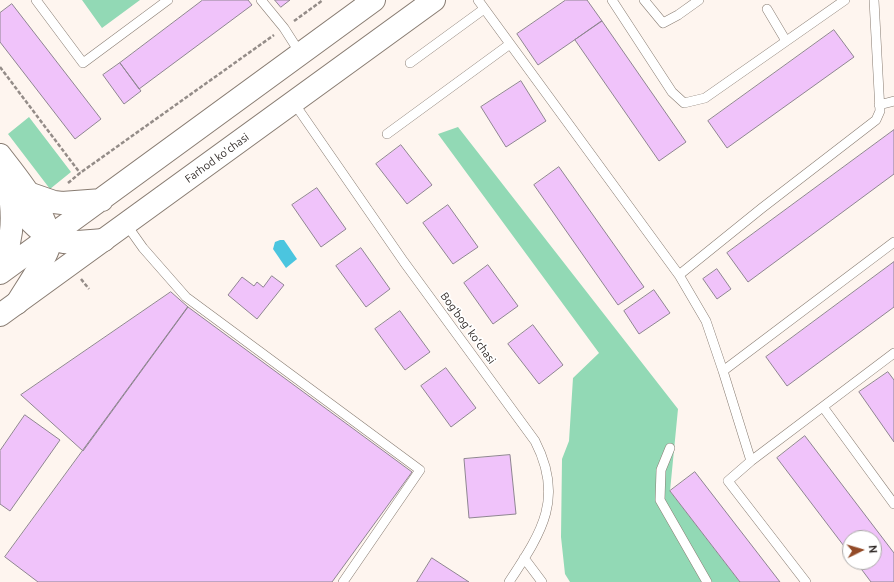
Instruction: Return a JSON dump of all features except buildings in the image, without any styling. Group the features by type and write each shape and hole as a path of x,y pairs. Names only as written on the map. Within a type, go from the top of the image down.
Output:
{"main road":[{"path":"0,273 50,238 374,0"},
{"name":"Farhod ko'chasi","path":"8,309 434,0"},
{"path":"0,156 13,191 33,224 50,238 63,242 104,240"},
{"path":"13,191 62,203 102,200"},
{"path":"0,268 6,256 12,233 13,191"},
{"path":"8,309 48,251 50,238"}],"lane":[{"path":"36,0 84,63 168,0"},
{"path":"261,0 284,28 300,53"},
{"path":"478,0 679,275 706,321 751,461"},
{"path":"612,0 672,92 684,103 705,98 845,0"},
{"path":"644,0 663,23 678,15 699,0"},
{"path":"679,275 762,208 876,120 880,111 874,0"},
{"path":"410,63 484,9"},
{"path":"767,9 786,42"},
{"path":"387,134 510,44"},
{"path":"879,105 894,101"},
{"name":"Bogʻbogʻ koʻchasi","path":"294,103 400,255 540,450 547,468 548,503 542,527 508,582"},
{"path":"126,224 143,248 186,297 420,470 343,582"},
{"path":"723,371 894,242"},
{"path":"806,582 728,481 751,461 894,353"},
{"path":"823,407 894,504"},
{"path":"670,448 660,470 660,500 707,582"},
{"path":"524,558 542,582"}],"path":[{"path":"65,186 80,173 323,0"},
{"path":"0,67 80,173"},
{"path":"79,277 89,289"}],"green space":[{"path":"82,0 140,0 102,28"},
{"path":"29,117 71,172 50,189 8,134"},
{"path":"458,127 678,409 670,491 740,582 570,582 565,574 561,537 562,459 569,441 573,378 599,353 438,134"}],"water":[{"path":"284,240 297,259 286,268 273,249 275,242"}]}
